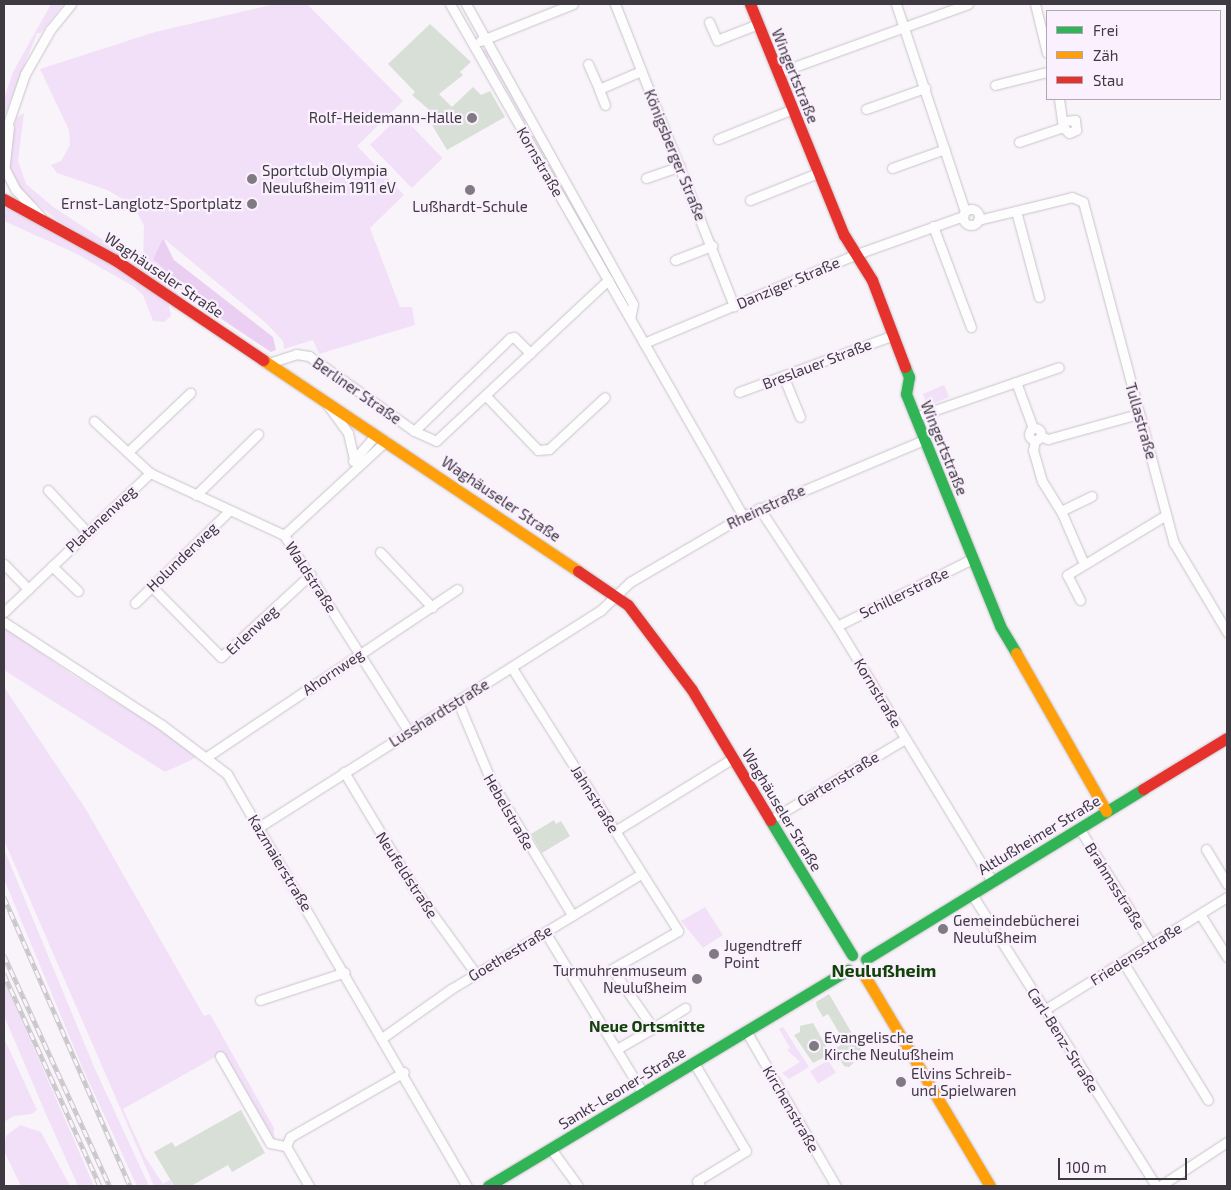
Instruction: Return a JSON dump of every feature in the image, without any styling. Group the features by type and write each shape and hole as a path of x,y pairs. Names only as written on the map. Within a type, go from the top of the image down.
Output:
{"street":[{"path":"4,135 36,53 71,4"},
{"name":"Kornstraße","path":"450,4 742,516"},
{"name":"Kornstraße","path":"466,4 633,304 630,319"},
{"path":"473,44 562,6 573,4"},
{"name":"Königsberger Straße","path":"615,4 712,246 734,306"},
{"name":"Wingertstraße","path":"750,4 780,72 818,173 844,235 857,254 894,335 909,377 906,394 926,439 1000,626 1106,811"},
{"path":"896,4 926,88 964,213 976,210 978,220 1016,211 1039,298"},
{"path":"780,72 968,4"},
{"path":"1035,4 1046,49"},
{"path":"709,22 717,40 758,24"},
{"path":"588,64 605,105"},
{"path":"599,89 642,71"},
{"path":"995,85 1046,72"},
{"path":"866,109 926,88"},
{"path":"1019,142 1064,124 1059,100"},
{"path":"718,139 793,108"},
{"path":"9,121 5,170 15,189 40,216"},
{"path":"892,168 945,149"},
{"path":"646,178 680,166"},
{"path":"750,200 818,173"},
{"name":"Waghäuseler Straße","path":"4,199 40,216 115,260 617,596 657,640 733,758 852,955"},
{"name":"Tullastraße","path":"1016,211 1081,199 1138,414 1166,515 1180,557 1227,632"},
{"name":"Danziger Straße","path":"644,343 857,254 964,213"},
{"path":"933,226 971,327"},
{"path":"675,260 712,246"},
{"name":"Berliner Straße","path":"269,362 296,354 309,356 414,431 436,441 608,280"},
{"name":"Breslauer Straße","path":"740,392 784,378 894,335"},
{"name":"Berliner Straße","path":"414,431 510,338 514,337 530,354"},
{"path":"915,417 1059,367"},
{"path":"784,378 800,417"},
{"path":"1016,382 1033,428 1039,430 1032,450 1042,481 1061,511 1084,564"},
{"path":"128,452 190,393"},
{"path":"486,396 538,450 549,449 605,397"},
{"path":"322,398 348,432 354,459"},
{"path":"1037,438 1048,439 1138,414"},
{"name":"Waldstraße","path":"94,421 150,473 229,511 284,534 311,574 408,732"},
{"path":"196,495 258,434"},
{"path":"346,474 354,459 381,438"},
{"path":"284,534 381,438"},
{"name":"Rheinstraße","path":"617,596 630,582 742,516 926,439"},
{"name":"Platanenweg","path":"4,612 150,473"},
{"path":"48,490 88,532"},
{"path":"1061,511 1092,496"},
{"name":"Kornstraße","path":"759,508 837,626 992,880"},
{"name":"Holunderweg","path":"135,603 229,511"},
{"path":"1080,600 1068,575 1166,515"},
{"path":"380,552 432,607"},
{"name":"Schillerstraße","path":"837,626 972,559"},
{"path":"4,564 28,589"},
{"name":"Platanenweg","path":"52,566 78,591"},
{"name":"Erlenweg","path":"152,587 221,657 311,574"},
{"name":"Ahornweg","path":"208,756 458,588"},
{"name":"Lusshardtstraße","path":"259,827 512,668 600,611 617,596"},
{"name":"Kazmaierstraße","path":"4,622 208,756 227,774 345,972 382,1038 404,1072 468,1186"},
{"name":"Jahnstraße","path":"512,668 678,931 612,969 653,1028"},
{"name":"Hebelstraße","path":"458,702 491,781 572,915"},
{"name":"Altlußheimer Straße","path":"866,959 992,880 1227,738"},
{"name":"Gartenstraße","path":"770,820 905,739"},
{"path":"615,831 733,758"},
{"name":"Neufeldstraße","path":"344,772 414,890 476,974"},
{"name":"Brahmsstraße","path":"1079,828 1151,944"},
{"path":"1206,849 1227,884"},
{"name":"Goethestraße","path":"382,1038 476,974 641,874"},
{"name":"Carl-Benz-Straße","path":"971,893 1156,1186"},
{"name":"Friedensstraße","path":"1044,1010 1227,897"},
{"path":"1200,914 1227,957"},
{"path":"545,932 643,1093"},
{"path":"863,973 867,967 866,959 852,955 847,963 848,970 863,973 990,1186"},
{"path":"1123,962 1208,1100"},
{"name":"Sankt-Leoner-Straße","path":"488,1186 848,970"},
{"path":"260,1000 345,972"},
{"path":"617,1049 685,1008"},
{"name":"Kirchenstraße","path":"746,1031 836,1186"},
{"path":"220,1056 270,1142 286,1143 404,1072"},
{"path":"694,1062 746,1151 697,1181 700,1186"},
{"path":"1160,1186 1227,1142"},
{"path":"286,1143 309,1186"},
{"path":"551,1148 578,1186"}],"shaded area":[{"path":"51,4 63,4 41,33 37,33 4,117 4,99 13,72"},
{"name":"Sportclub Olympia Neulußheim 1911 eV","path":"275,4 307,4 403,101 357,146 404,195 370,228 400,307 412,307 415,325 319,354 313,340 284,349 283,341 266,323 163,238 153,259 214,314 143,262 144,226 133,205 107,190 57,173 51,165 61,161 70,145 69,130 40,69 155,32"},
{"path":"486,49 551,162 545,165 545,157 489,58 484,58 482,50"},
{"path":"24,113 18,161 26,184 52,206 141,265 186,301 56,219 19,190 10,172 10,152 16,118"},
{"path":"401,115 443,158 412,188 370,145"},
{"path":"4,207 84,247 168,301 171,316 164,322 153,321 143,295 133,286 75,253 4,221"},
{"path":"163,238 174,260 273,337 276,350 271,352 214,314 153,259"},
{"path":"944,385 949,397 928,406 923,394"},
{"path":"4,627 74,676 202,755 165,772 4,670"},
{"path":"4,687 87,811 204,1016 210,1014 274,1128 274,1139 224,1052 123,1109 144,1155 163,1184 170,1180 173,1186 154,1186 4,840"},
{"path":"4,849 95,1069 149,1186 137,1186 83,1069 4,879"},
{"path":"705,907 723,935 703,948 681,921"},
{"path":"4,981 94,1186 78,1186 45,1112 5,1018"},
{"path":"783,1027 809,1067 789,1079 782,1073 800,1062 787,1050 790,1048 779,1029"},
{"path":"4,1038 37,1110 32,1114 14,1116 4,1122"},
{"path":"828,1060 836,1073 818,1084 810,1071"},
{"path":"20,1125 41,1132 70,1186 21,1186 4,1151 6,1136"}],"building":[{"path":"430,24 471,62 460,72 463,75 439,94 452,107 473,87 481,95 490,91 505,117 447,150 432,125 442,121 412,95 415,92 388,64"},
{"path":"554,820 556,824 561,821 570,836 542,853 531,834"},
{"path":"829,994 860,1047 862,1055 849,1067 844,1066 834,1049 845,1043 828,1014 823,1017 817,1007 816,1002"},
{"name":"Evangelische Kirche Neulußheim","path":"813,1023 827,1048 825,1057 813,1063 794,1035 800,1032 800,1026"},
{"path":"241,1110 265,1153 232,1172 228,1165 191,1186 174,1186 154,1152 172,1142 175,1147"}],"railway":[{"path":"4,897 130,1186"},
{"path":"4,955 110,1186"},
{"path":"4,974 100,1186"}],"traffic: fast":[{"path":"905,367 909,377 906,394 1000,626 1016,653"},
{"path":"866,959 1143,789"},
{"path":"770,820 852,955"},
{"path":"488,1186 848,970"}],"traffic: slow":[{"path":"263,360 578,571"},
{"path":"1016,653 1106,811"},
{"path":"863,973 990,1186"}],"traffic: jam":[{"path":"750,4 844,235 872,280 905,367"},
{"path":"4,199 115,260 263,360"},
{"path":"578,571 628,605 692,690 770,820"},
{"path":"1143,789 1227,738"}],"place":[{"name":"Rolf-Heidemann-Halle","path":"472,118"},
{"name":"Sportclub Olympia Neulußheim 1911 eV","path":"252,179"},
{"name":"Lußhardt-Schule","path":"470,190"},
{"name":"Ernst-Langlotz-Sportplatz","path":"252,204"},
{"name":"Gemeindebücherei Neulußheim","path":"943,929"},
{"name":"Jugendtreff Point","path":"714,954"},
{"name":"Turmuhrenmuseum Neulußheim","path":"697,979"},
{"name":"Evangelische Kirche Neulußheim","path":"814,1046"},
{"name":"Elvins Schreib- und Spielwaren","path":"901,1082"}],"district":[{"name":"Neulußheim","path":"884,970"},
{"name":"Neue Ortsmitte","path":"647,1026"}]}
